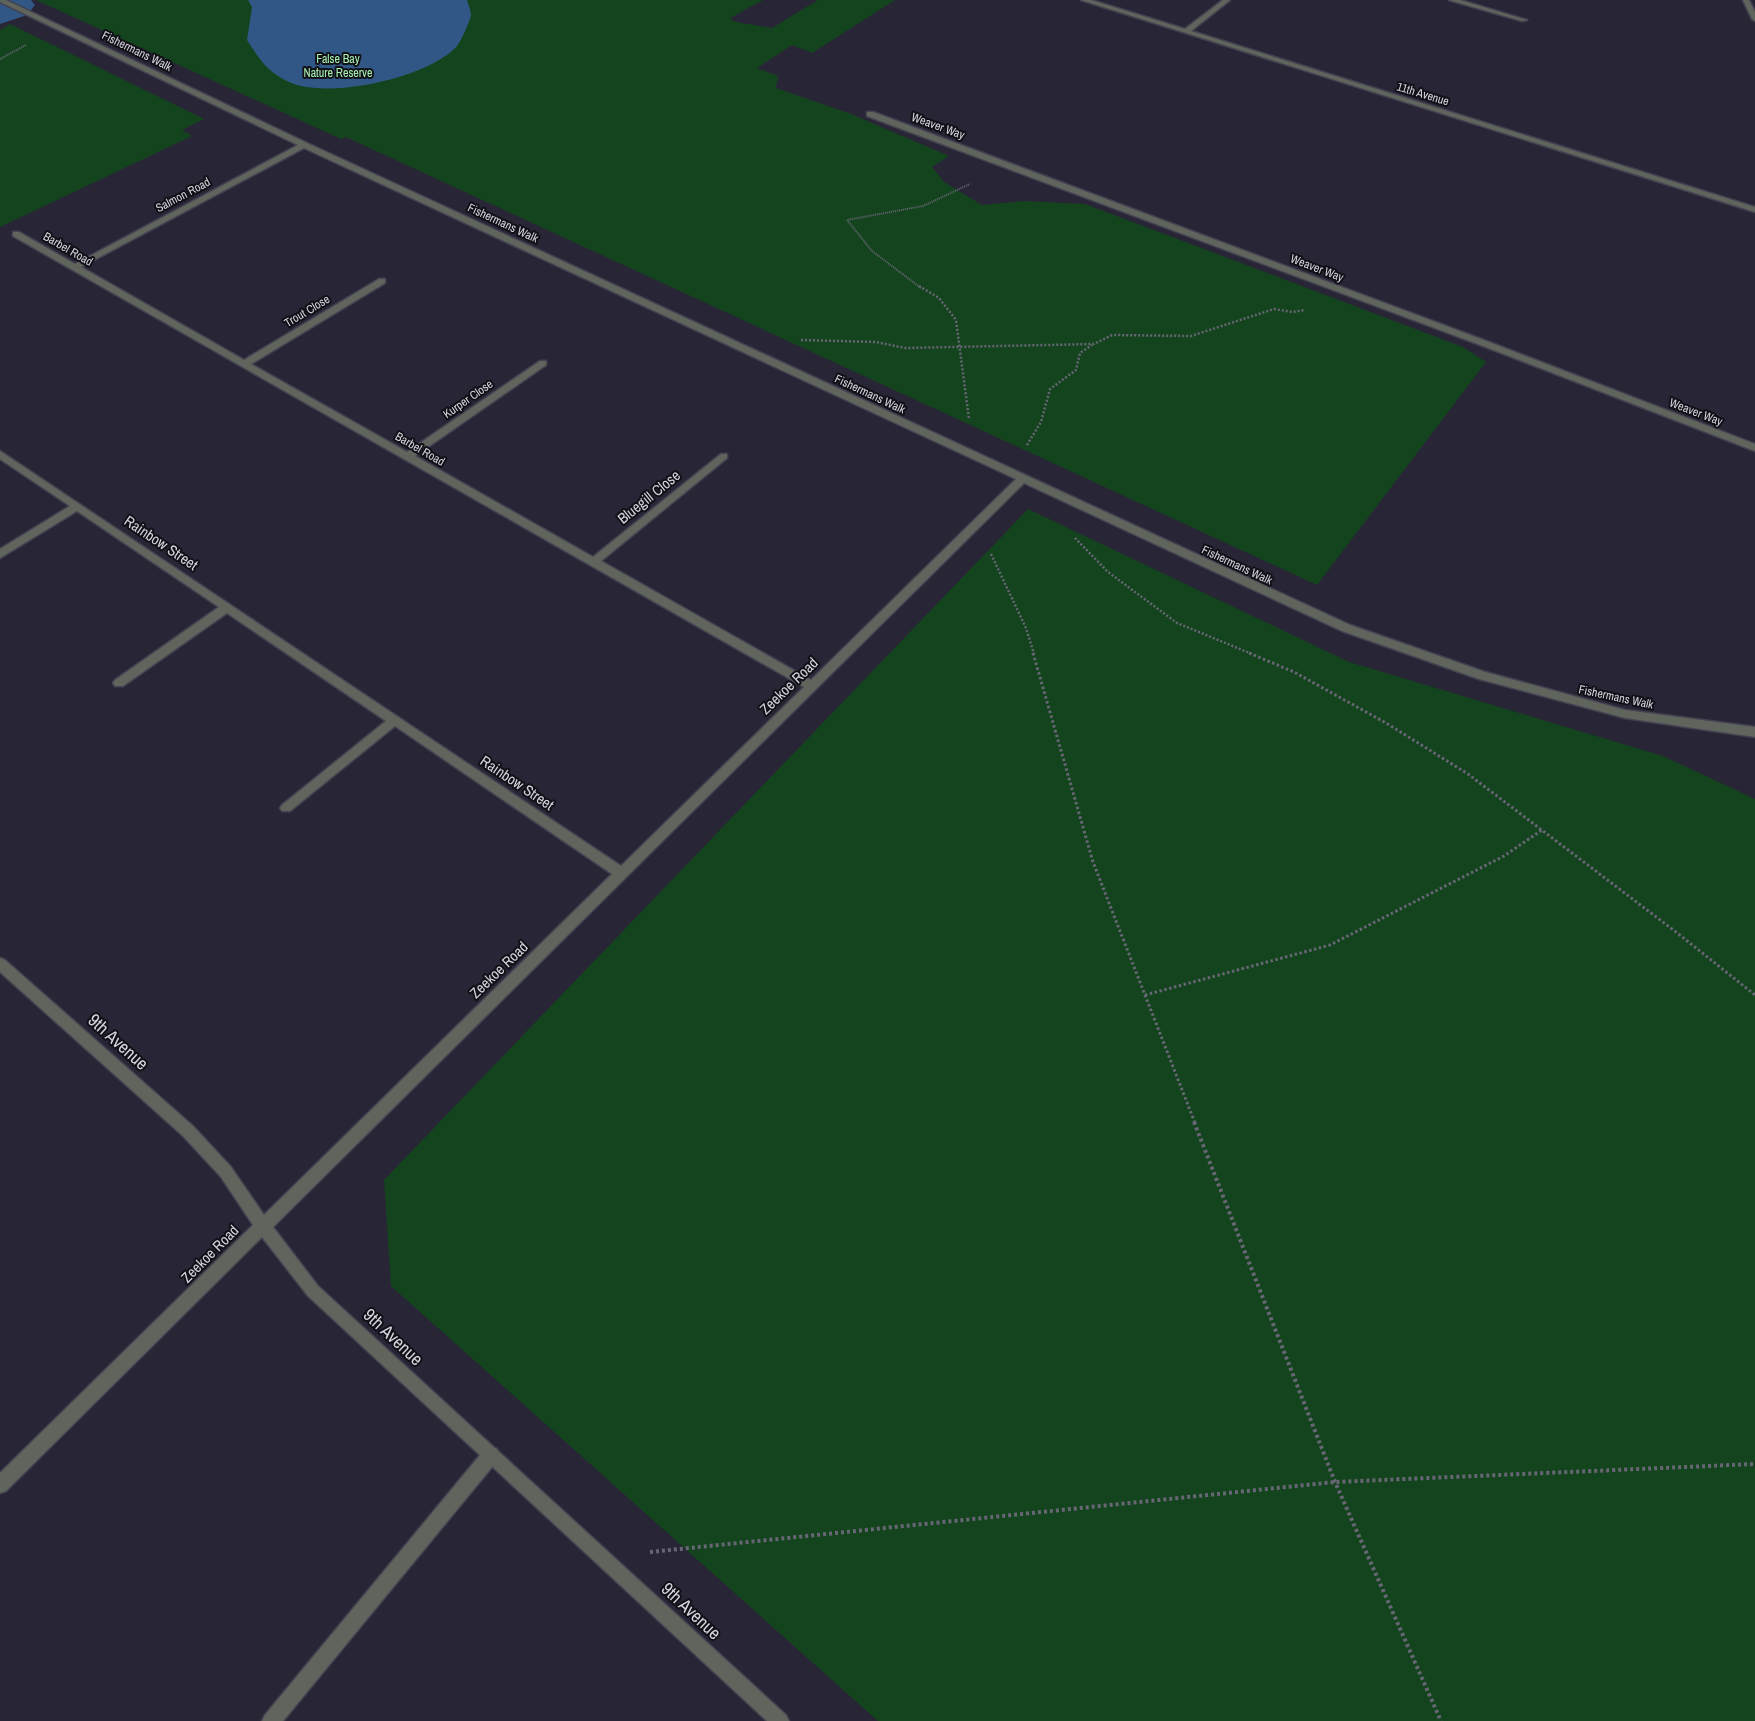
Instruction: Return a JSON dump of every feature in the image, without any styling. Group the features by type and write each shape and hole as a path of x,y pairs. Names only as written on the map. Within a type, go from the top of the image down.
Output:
{"street":[{"name":"Fishermans Walk","path":"1,0 304,145 1022,480 1346,628 1474,673 1625,714 1755,732"},
{"name":"11th Avenue","path":"1084,0 1755,210"},
{"path":"1186,32 1227,0"},
{"path":"1452,0 1524,20"},
{"path":"1746,0 1755,19"},
{"name":"Weaver Way","path":"870,114 1339,289 1755,448"},
{"name":"Salmon Road","path":"75,267 304,145"},
{"name":"Barbel Road","path":"16,234 812,686"},
{"name":"Trout Close","path":"244,364 382,281"},
{"name":"Kurper Close","path":"408,456 543,363"},
{"name":"Rainbow Street","path":"0,454 621,873"},
{"name":"Bluegill Close","path":"593,562 724,456"},
{"name":"Zeekoe Road","path":"0,1484 1022,480"},
{"path":"0,554 77,506"},
{"path":"119,683 227,607"},
{"path":"286,808 395,720"},
{"name":"9th Avenue","path":"0,964 188,1131 226,1172 262,1225 313,1291 780,1721"},
{"path":"271,1721 491,1455"}],"path":[{"path":"0,59 26,45"},
{"path":"970,426 956,320 939,298 911,282 872,251 847,220 923,206 1008,166"},
{"path":"1026,448 1041,422 1050,389 1076,370 1080,353 1094,344 1112,335 1191,336 1274,309 1292,312 1304,310 1339,289"},
{"path":"800,340 876,342 905,348 1094,344"},
{"path":"1072,533 1108,572 1134,593 1177,622 1294,672 1341,697 1468,774 1676,932 1755,995"},
{"path":"988,547 1026,628 1093,862 1335,1482 1441,1721"},
{"path":"1145,995 1330,945 1504,856 1542,830"},
{"path":"602,1557 1335,1482 1755,1464"}],"green space":[{"name":"False Bay Nature Reserve","path":"36,0 763,0 730,18 736,22 772,28 818,0 895,0 812,53 792,45 757,68 778,76 776,88 851,114 949,156 932,167 944,182 982,205 1024,201 1085,204 1463,347 1486,362 1317,585 346,137 341,139"},
{"path":"10,24 204,119 182,130 192,136 0,227 0,30"},
{"path":"1028,509 1349,662 1663,756 1755,799 1755,1721 878,1721 391,1286 384,1180"}],"water":[{"path":"248,0 467,0 471,15 457,46 424,68 377,83 351,87 306,87 289,82 275,74 264,64 247,40 252,7"}],"waterway":[{"path":"10,5 24,0"},
{"path":"0,9 10,5"}]}
